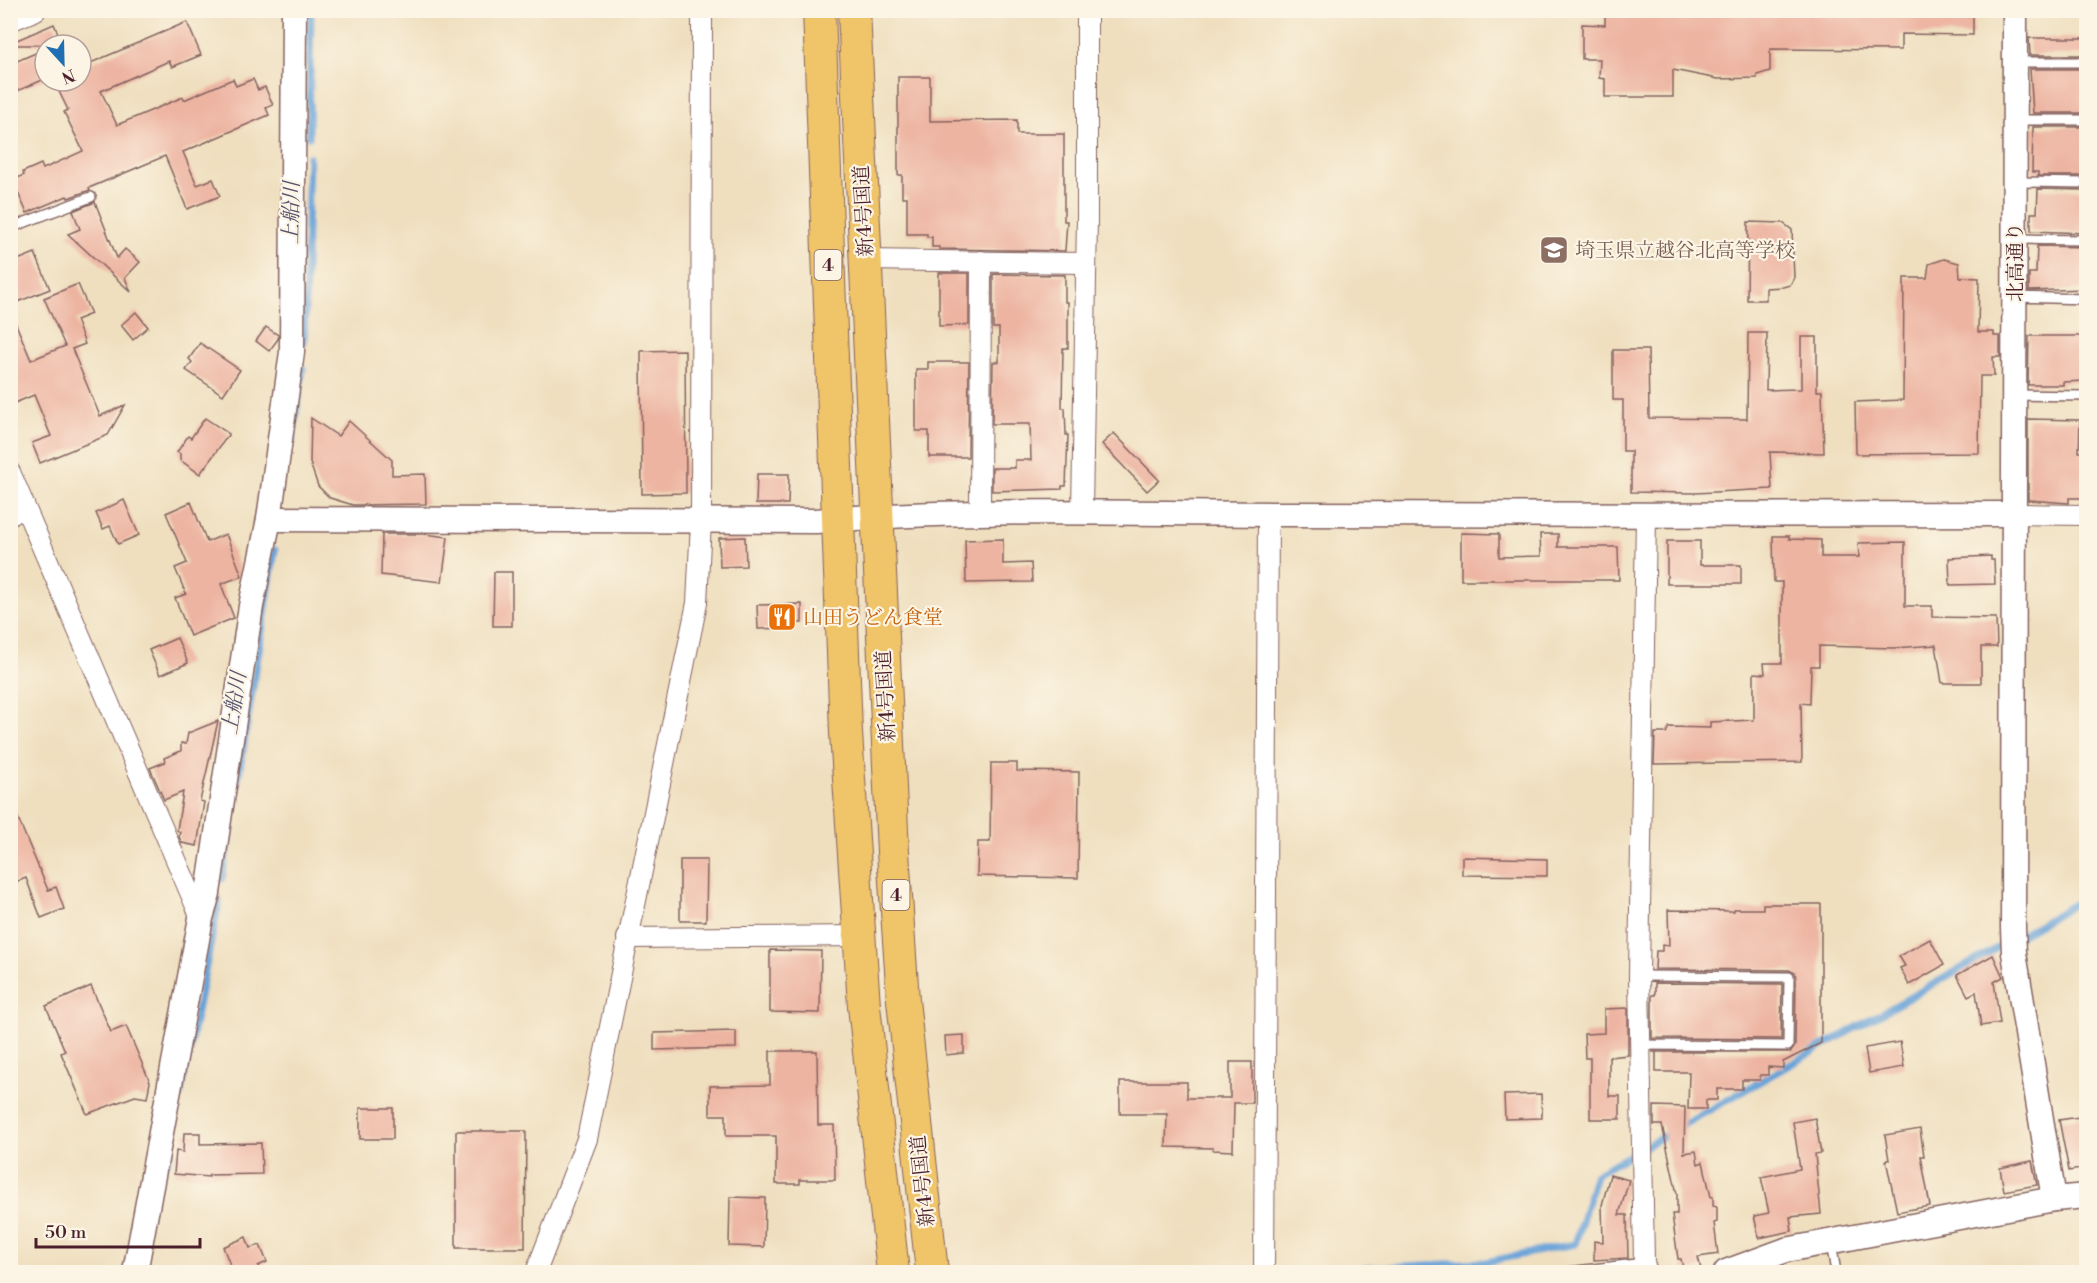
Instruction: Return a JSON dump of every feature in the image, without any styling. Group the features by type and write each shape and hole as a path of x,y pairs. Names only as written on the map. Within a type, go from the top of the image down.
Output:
{"highway":[{"name":"新4号国道","path":"819,10 846,733 864,1006 893,1272"},
{"name":"新4号国道","path":"854,10 885,710 903,1000 932,1272"}],"street":[{"path":"10,21 36,10"},
{"path":"135,1272 201,918 208,893 251,606 281,519 292,352 294,10"},
{"path":"537,1272 587,1138 697,603 701,521 702,10"},
{"path":"1083,511 1087,10"},
{"name":"北高通り","path":"2015,10 2013,928 2014,953 2054,1199"},
{"path":"865,260 1085,263"},
{"path":"980,513 981,261"},
{"path":"10,472 19,516 201,918"},
{"path":"281,519 816,521 877,516 1083,511 1646,516 2086,515"},
{"path":"1264,1272 1268,514"},
{"path":"1645,1268 1639,976 1646,516"},
{"path":"627,938 859,936"},
{"path":"1726,1272 1786,1250 2054,1199 2086,1196"}],"lane":[{"path":"2015,62 2086,62"},
{"path":"2015,120 2086,120"},
{"path":"2015,182 2086,183"},
{"path":"10,228 91,196"},
{"path":"2015,240 2086,240"},
{"path":"2014,297 2086,299"},
{"path":"2014,395 2086,396"},
{"path":"1639,976 1789,977 1788,1046 1639,1045"},
{"path":"1831,1241 1836,1272"},
{"path":"1568,1272 1645,1268"}],"building":[{"path":"1605,10 1973,10 1973,35 1901,34 1901,50 1770,49 1770,71 1757,75 1757,78 1718,79 1673,70 1673,97 1605,97 1605,79 1599,78 1600,59 1582,59 1582,24 1605,25"},
{"path":"187,22 201,55 172,67 169,61 101,91 117,125 233,79 236,86 253,79 258,90 265,87 273,105 266,108 269,115 183,152 197,185 213,179 220,196 187,209 165,156 89,188 90,190 68,198 67,196 27,213 11,181 24,175 23,172 41,164 43,169 83,151 64,112 68,110 60,93 93,93 93,62"},
{"path":"54,24 58,33 33,33"},
{"path":"33,33 33,45 10,45"},
{"path":"2029,38 2086,38 2086,55 2030,55"},
{"path":"33,54 33,84 10,94 10,64"},
{"path":"2030,69 2086,69 2086,113 2033,113"},
{"path":"898,77 930,77 930,121 1017,120 1017,134 1064,134 1064,221 1067,221 1065,251 939,249 939,247 932,247 932,237 927,237 927,234 907,234 907,197 902,197 902,175 898,175"},
{"path":"2033,127 2086,127 2086,176 2038,176 2038,172 2032,172"},
{"path":"2038,189 2086,190 2086,233 2031,231 2031,213 2037,213"},
{"path":"95,202 117,258 125,249 140,262 125,278 131,292 68,234 80,229 73,211"},
{"path":"1748,222 1783,223 1792,230 1794,278 1790,285 1766,288 1766,300 1747,300"},
{"path":"2037,246 2086,247 2086,289 2029,291 2029,273 2036,273"},
{"path":"35,253 50,289 10,305 10,263"},
{"path":"1944,259 1959,263 1960,277 1979,278 1978,332 1994,332 1994,336 2000,336 2000,357 1993,357 1994,376 1980,376 1979,453 1856,454 1855,402 1903,400 1904,278 1927,278 1929,264"},
{"path":"939,273 969,273 969,325 939,326"},
{"path":"993,274 1065,275 1065,302 1068,302 1068,348 1063,348 1062,408 1065,408 1066,435 1068,435 1066,486 1062,486 1062,489 992,491 992,468 1015,468 1015,460 1031,460 1030,424 992,424 993,362 999,362 999,328 993,328"},
{"path":"78,284 91,314 76,320 85,344 72,349 100,416 125,405 108,435 40,463 32,443 51,436 34,395 10,405 10,310 31,360 65,346 44,298"},
{"path":"136,312 148,327 133,340 121,325"},
{"path":"266,327 278,335 278,339 269,351 256,341"},
{"path":"1748,333 1767,333 1766,390 1801,389 1801,337 1817,337 1817,391 1822,391 1824,453 1770,452 1772,489 1695,493 1631,492 1631,451 1623,451 1623,400 1613,400 1613,350 1648,350 1649,418 1747,419"},
{"path":"2029,336 2086,336 2086,381 2063,382 2063,385 2028,385"},
{"path":"200,343 240,370 223,395 186,370 192,362 189,359"},
{"path":"685,350 686,493 642,494 641,351"},
{"path":"928,362 969,362 968,457 929,457 929,431 916,431 916,369 928,369"},
{"path":"205,418 229,434 200,474 180,460 180,454 177,452 188,436 191,438"},
{"path":"311,418 338,436 349,421 392,460 392,475 425,474 426,504 353,505 330,498 318,486 310,463"},
{"path":"2028,419 2080,420 2079,452 2086,452 2086,498 2069,498 2069,503 2028,500"},
{"path":"1114,433 1159,480 1147,491 1102,444"},
{"path":"757,474 789,474 788,504 756,504"},
{"path":"124,500 139,535 118,544 110,526 103,529 96,513"},
{"path":"191,502 207,542 226,534 242,576 221,584 234,618 190,636 175,598 186,594 175,568 187,563 166,513"},
{"path":"1461,533 1499,534 1499,557 1541,556 1540,534 1558,534 1558,547 1618,547 1619,580 1461,580"},
{"path":"382,534 424,534 448,537 442,582 381,575"},
{"path":"1773,536 1821,540 1821,557 1859,557 1858,543 1905,542 1905,606 1932,606 1932,617 1996,618 1997,647 1981,647 1981,683 1942,683 1936,645 1894,648 1819,646 1819,666 1811,666 1810,704 1801,703 1802,762 1654,764 1655,733 1666,733 1669,727 1710,728 1710,722 1754,720 1754,673 1765,674 1764,663 1782,663 1782,582 1774,582"},
{"path":"745,537 746,566 720,567 719,538"},
{"path":"1003,539 1003,564 1031,563 1032,582 966,583 965,540"},
{"path":"1667,541 1700,541 1700,565 1741,565 1741,584 1667,584"},
{"path":"1991,556 1991,560 1994,560 1995,584 1950,585 1949,558"},
{"path":"494,572 512,572 512,626 493,626"},
{"path":"802,604 802,623 786,623 786,628 758,629 757,605"},
{"path":"177,638 188,663 160,675 149,650"},
{"path":"218,721 200,801 204,802 197,846 182,843 179,837 180,832 177,830 183,792 164,800 150,768 165,762 164,758 181,751 181,743 186,744 188,733"},
{"path":"991,763 1017,763 1017,771 1079,772 1078,878 977,876 978,842 990,842"},
{"path":"10,799 48,890 56,887 64,909 41,918 26,878 10,884"},
{"path":"1462,857 1547,859 1547,876 1462,875"},
{"path":"680,860 707,860 706,921 680,921"},
{"path":"1763,904 1821,904 1821,1043 1783,1062 1783,1068 1768,1067 1768,1075 1760,1075 1760,1080 1742,1080 1742,1089 1717,1089 1717,1100 1706,1100 1706,1109 1688,1109 1689,1072 1656,1072 1656,1052 1791,1052 1795,1046 1795,973 1789,970 1655,969 1656,951 1662,951 1662,945 1669,946 1668,910 1734,911 1734,909 1763,909"},
{"path":"1930,939 1944,965 1909,985 1900,968 1905,966 1899,956"},
{"path":"770,950 821,951 820,1013 770,1012"},
{"path":"1993,955 2003,977 1994,982 2000,1023 1981,1026 1976,992 1968,996 1957,975"},
{"path":"1655,983 1782,984 1781,1039 1652,1038 1652,995 1655,995"},
{"path":"91,986 111,1032 126,1026 150,1082 147,1098 135,1096 87,1114 61,1053 65,1051 46,1006"},
{"path":"1628,1008 1628,1055 1609,1057 1609,1096 1620,1096 1620,1119 1590,1119 1590,1058 1585,1058 1584,1034 1604,1033 1604,1009"},
{"path":"736,1031 736,1048 654,1050 654,1033"},
{"path":"964,1035 964,1053 946,1055 945,1036"},
{"path":"1900,1042 1904,1067 1869,1073 1865,1048"},
{"path":"770,1051 817,1051 818,1125 834,1125 835,1180 800,1180 800,1184 776,1184 776,1136 726,1136 726,1115 710,1115 710,1086 770,1085"},
{"path":"1230,1062 1252,1062 1252,1103 1234,1103 1233,1151 1213,1150 1213,1148 1166,1147 1167,1114 1120,1114 1120,1082 1187,1082 1187,1098 1230,1098"},
{"path":"1541,1094 1542,1118 1505,1119 1504,1095"},
{"path":"1654,1106 1685,1107 1684,1153 1696,1151 1698,1164 1703,1162 1711,1197 1713,1197 1713,1206 1717,1207 1717,1222 1714,1223 1718,1254 1698,1257 1701,1269 1684,1272 1681,1259 1678,1259 1672,1214 1677,1214 1677,1194 1662,1125 1654,1125"},
{"path":"360,1108 393,1108 393,1139 360,1139"},
{"path":"2086,1116 2086,1168 2069,1171 2059,1120"},
{"path":"1815,1118 1821,1153 1815,1154 1821,1214 1790,1217 1792,1231 1759,1238 1754,1216 1769,1213 1761,1177 1800,1169 1793,1122"},
{"path":"1920,1129 1924,1156 1921,1156 1930,1206 1897,1212 1886,1160 1889,1160 1885,1135"},
{"path":"456,1131 526,1131 525,1248 456,1248"},
{"path":"184,1133 200,1133 200,1144 261,1143 262,1174 209,1175 209,1177 174,1174 176,1151 183,1152"},
{"path":"2032,1161 2037,1185 2004,1191 2000,1168"},
{"path":"1610,1175 1629,1180 1619,1215 1627,1215 1628,1258 1594,1260 1594,1241 1603,1242 1602,1205"},
{"path":"730,1197 765,1198 764,1247 729,1246"},
{"path":"246,1237 250,1248 260,1245 267,1262 258,1266 260,1272 233,1272 223,1247"}],"waterway":[{"name":"上船川","path":"309,137 311,10"},
{"name":"上船川","path":"304,342 309,157"},
{"name":"上船川","path":"292,441 303,369"},
{"name":"上船川","path":"222,879 275,550"},
{"path":"2018,937 2086,897"},
{"name":"上船川","path":"180,1096 219,901"},
{"path":"1356,1272 1366,1268 1485,1262 1575,1244 1596,1174 2008,942"},
{"name":"上船川","path":"168,1162 172,1142"}],"place":[{"name":"埼玉県立越谷北高等学校","path":"1554,250"},
{"name":"山田うどん食堂","path":"782,617"}]}
